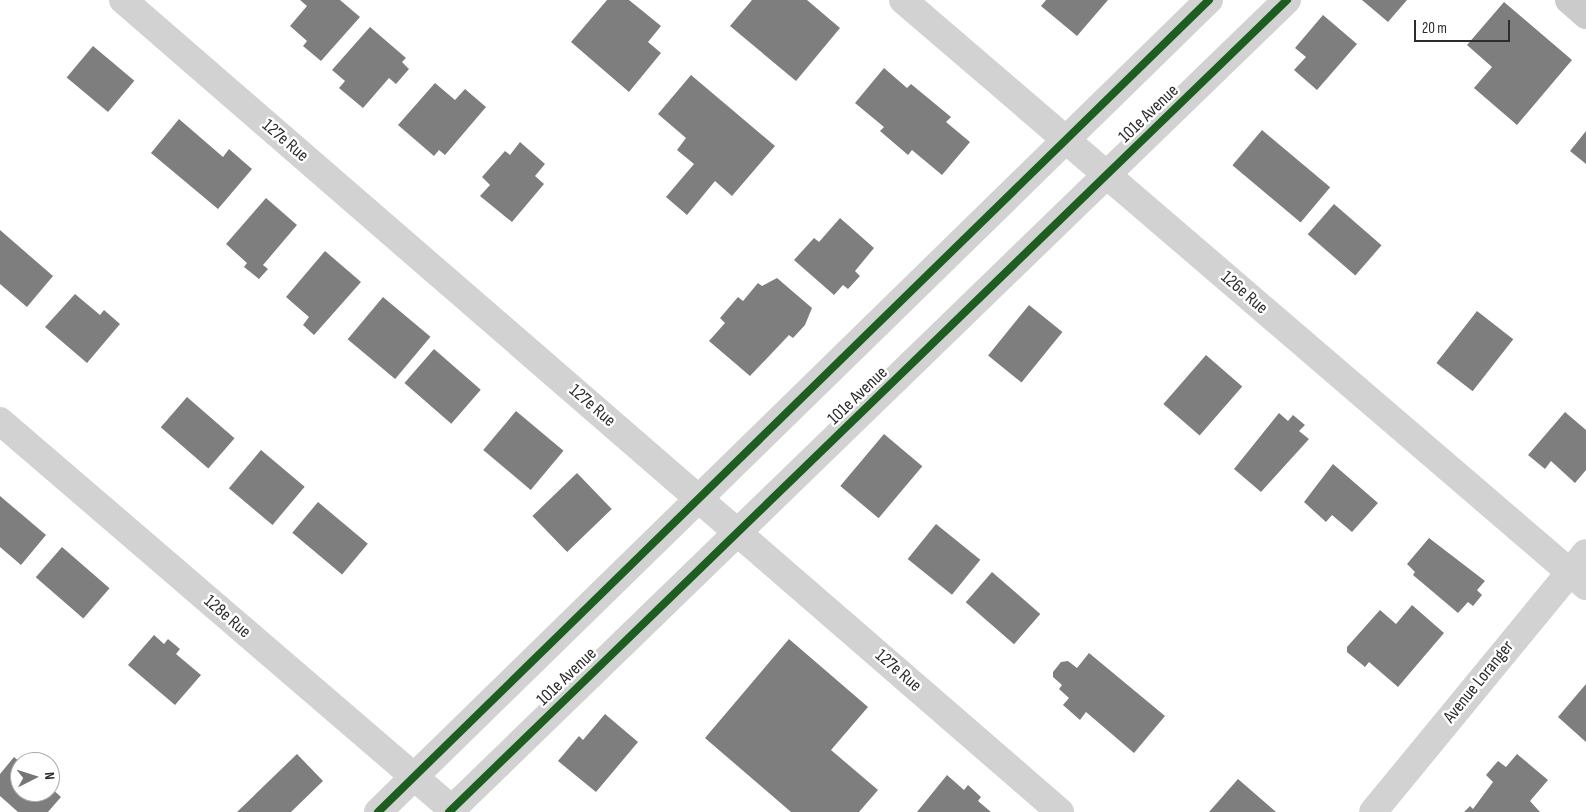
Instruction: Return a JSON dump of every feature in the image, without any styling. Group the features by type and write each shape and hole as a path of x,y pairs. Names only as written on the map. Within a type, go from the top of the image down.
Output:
{"main road":[{"path":"1569,0 1586,15"}],"street":[{"name":"127e Rue","path":"123,0 1060,812"},
{"name":"126e Rue","path":"903,0 1108,176 1580,570"},
{"name":"101e Avenue","path":"378,812 1209,0"},
{"name":"101e Avenue","path":"452,811 1108,176 1287,0"},
{"name":"128e Rue","path":"0,422 452,811"},
{"name":"Avenue Loranger","path":"1373,812 1580,570"}],"building":[{"path":"300,0 340,0 360,17 321,61 303,46 307,41 290,26 307,6"},
{"path":"607,0 629,0 661,26 648,42 661,53 629,92 571,42"},
{"path":"752,0 807,0 840,28 796,81 730,26"},
{"path":"1046,0 1108,0 1077,36 1041,6"},
{"path":"1362,0 1407,0 1388,22"},
{"path":"1504,2 1572,60 1517,125 1474,88 1492,67 1467,45"},
{"path":"1323,15 1357,44 1317,90 1294,70 1306,57 1295,48"},
{"path":"370,27 406,58 402,62 409,69 396,84 389,78 363,108 339,88 345,81 332,70"},
{"path":"93,46 134,81 108,112 67,77"},
{"path":"884,68 907,88 911,84 951,117 946,122 970,142 942,175 912,150 908,155 880,131 884,127 855,103"},
{"path":"691,75 775,146 732,196 715,181 687,215 666,197 694,164 677,150 686,138 658,114"},
{"path":"435,83 455,100 465,89 486,107 445,155 439,150 434,156 398,125"},
{"path":"179,119 223,157 229,149 252,169 218,209 151,153"},
{"path":"1262,130 1330,187 1301,222 1232,165"},
{"path":"1586,131 1586,164 1570,151"},
{"path":"520,142 545,164 535,176 544,184 512,222 480,196 490,185 482,177 505,151 510,155"},
{"path":"266,198 297,225 263,265 268,269 259,279 244,267 247,263 226,244"},
{"path":"1334,204 1382,245 1355,276 1308,234"},
{"path":"840,218 874,248 855,271 860,276 848,289 843,285 834,295 794,260 814,238 819,242"},
{"path":"0,230 53,276 27,307 0,284"},
{"path":"325,251 361,282 314,335 303,325 309,317 286,297"},
{"path":"777,278 812,308 805,325 793,338 789,335 750,376 709,341 725,323 720,318 738,297 743,301 758,283 762,286"},
{"path":"75,294 100,315 104,310 120,324 87,363 45,327"},
{"path":"383,297 430,337 395,379 348,339"},
{"path":"1029,305 1062,332 1022,383 988,356"},
{"path":"1477,311 1513,339 1473,391 1436,363"},
{"path":"434,349 481,390 451,424 404,383"},
{"path":"1206,355 1242,386 1200,436 1163,404"},
{"path":"187,397 235,438 208,469 161,427"},
{"path":"516,411 563,451 531,490 483,450"},
{"path":"1565,412 1586,430 1586,470 1575,483 1551,461 1545,469 1528,455"},
{"path":"1279,413 1288,421 1293,415 1305,425 1299,431 1309,439 1261,492 1234,469"},
{"path":"884,434 922,466 879,518 840,486"},
{"path":"261,450 305,487 273,525 229,488"},
{"path":"1333,464 1378,503 1352,532 1332,515 1326,522 1304,502"},
{"path":"577,473 612,509 567,552 532,516"},
{"path":"0,496 46,535 21,565 0,547"},
{"path":"318,502 368,544 342,574 292,533"},
{"path":"936,524 980,560 952,595 908,559"},
{"path":"1429,538 1485,581 1477,590 1482,595 1473,606 1468,602 1458,613 1413,575 1415,572 1407,564"},
{"path":"62,547 110,588 83,619 36,577"},
{"path":"992,572 1040,614 1014,644 966,602"},
{"path":"1412,605 1444,633 1398,687 1369,662 1365,667 1347,652 1347,647 1380,610 1396,624"},
{"path":"154,635 164,644 168,639 180,649 176,654 201,675 175,705 128,665"},
{"path":"789,639 868,707 831,750 878,790 859,812 791,812 705,738"},
{"path":"1089,653 1165,716 1134,753 1086,712 1080,720 1063,705 1069,698 1059,689 1062,685 1053,677 1053,672 1061,662 1068,661 1077,668"},
{"path":"1586,684 1586,742 1558,717"},
{"path":"605,714 638,742 596,792 558,761 579,736 583,740"},
{"path":"297,754 323,781 291,812 237,812"},
{"path":"1517,754 1548,780 1530,801 1540,812 1464,812 1470,806 1473,809 1493,782 1486,775 1498,761 1506,767"},
{"path":"10,762 10,802 57,802 48,812 18,812 0,796 0,774"},
{"path":"947,775 964,790 968,785 981,797 978,801 991,812 917,812"},
{"path":"1238,779 1276,812 1209,812"}],"cycle path":[{"path":"378,812 1209,0"},
{"path":"449,812 1287,0"}]}
